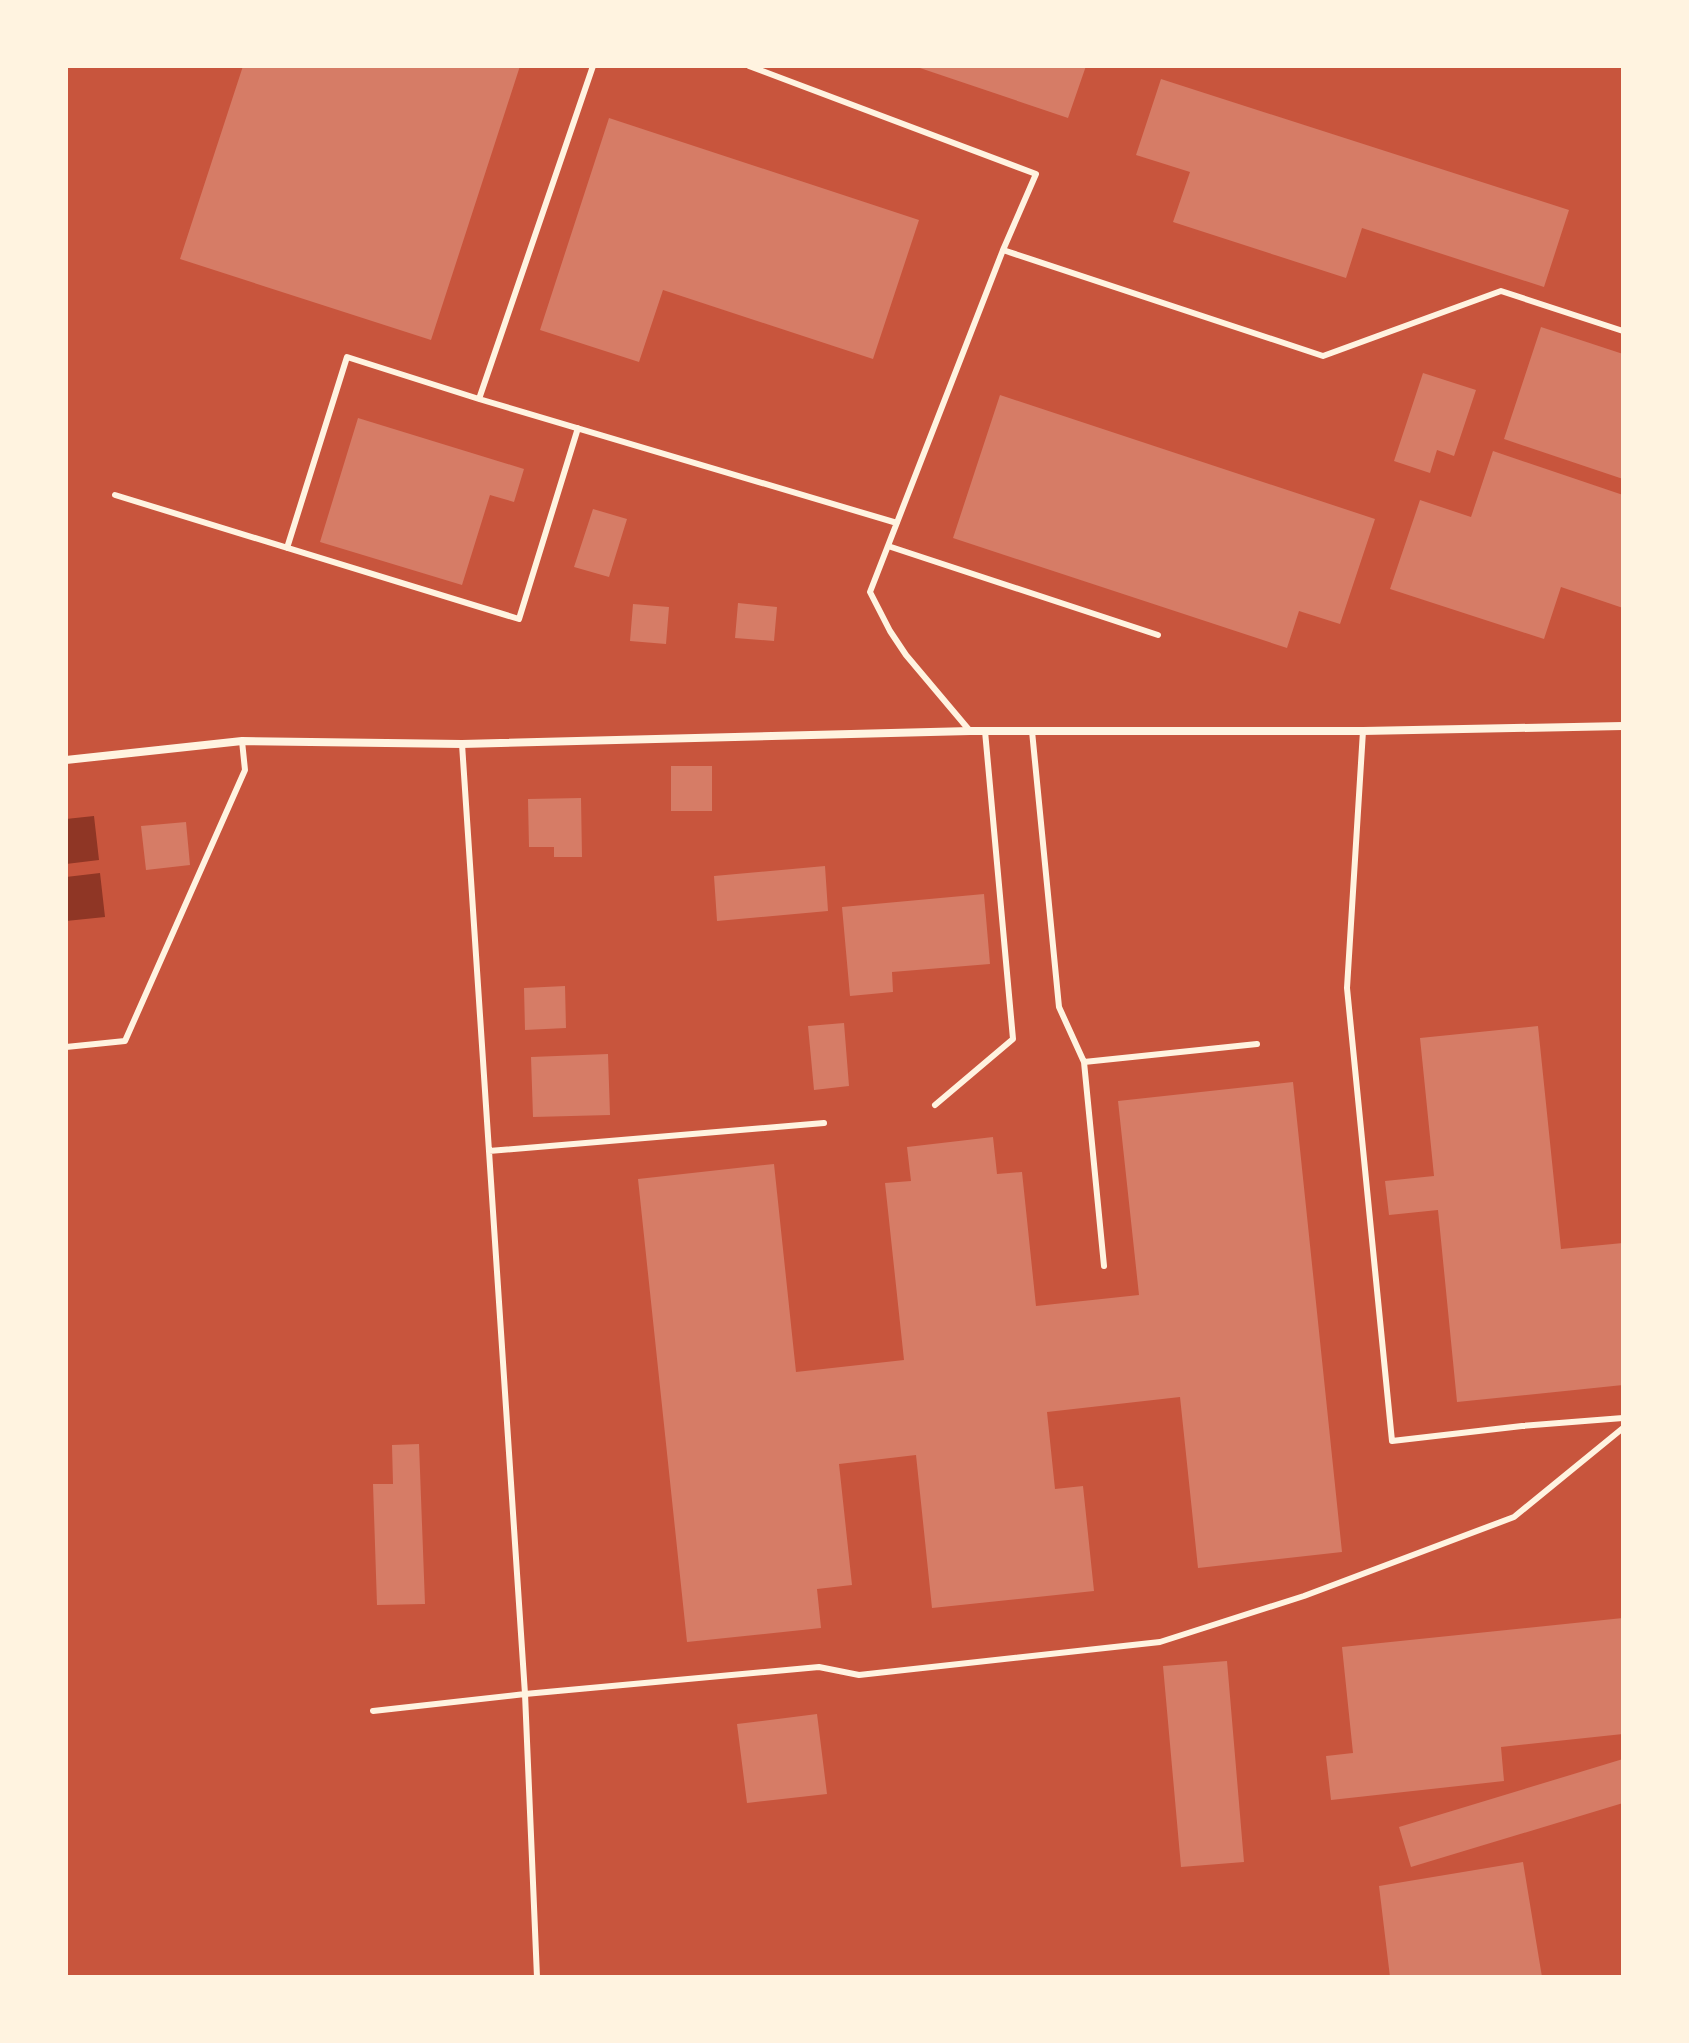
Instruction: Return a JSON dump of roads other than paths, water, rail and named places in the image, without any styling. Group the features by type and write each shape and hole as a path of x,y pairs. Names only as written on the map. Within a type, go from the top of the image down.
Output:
{"street":[{"path":"66,760 242,741 462,744 970,731 1363,731 1623,726"}],"lane":[{"path":"479,399 593,66"},
{"path":"749,66 1036,174 1003,250 870,592 906,655 970,731"},
{"path":"1003,250 1323,356 1501,291 1623,331"},
{"path":"287,548 347,357 897,523"},
{"path":"115,495 519,619 578,428"},
{"path":"888,546 1158,635"},
{"path":"935,1105 1013,1039 985,731"},
{"path":"1032,731 1059,1007 1084,1062 1104,1266"},
{"path":"1363,731 1347,988 1392,1441 1623,1418"},
{"path":"66,1047 125,1041 245,770 242,741"},
{"path":"462,744 525,1694 537,1977"},
{"path":"1084,1062 1257,1044"},
{"path":"489,1151 824,1123"},
{"path":"373,1711 819,1667 859,1675 1160,1642 1304,1596 1514,1517 1623,1428"}]}
